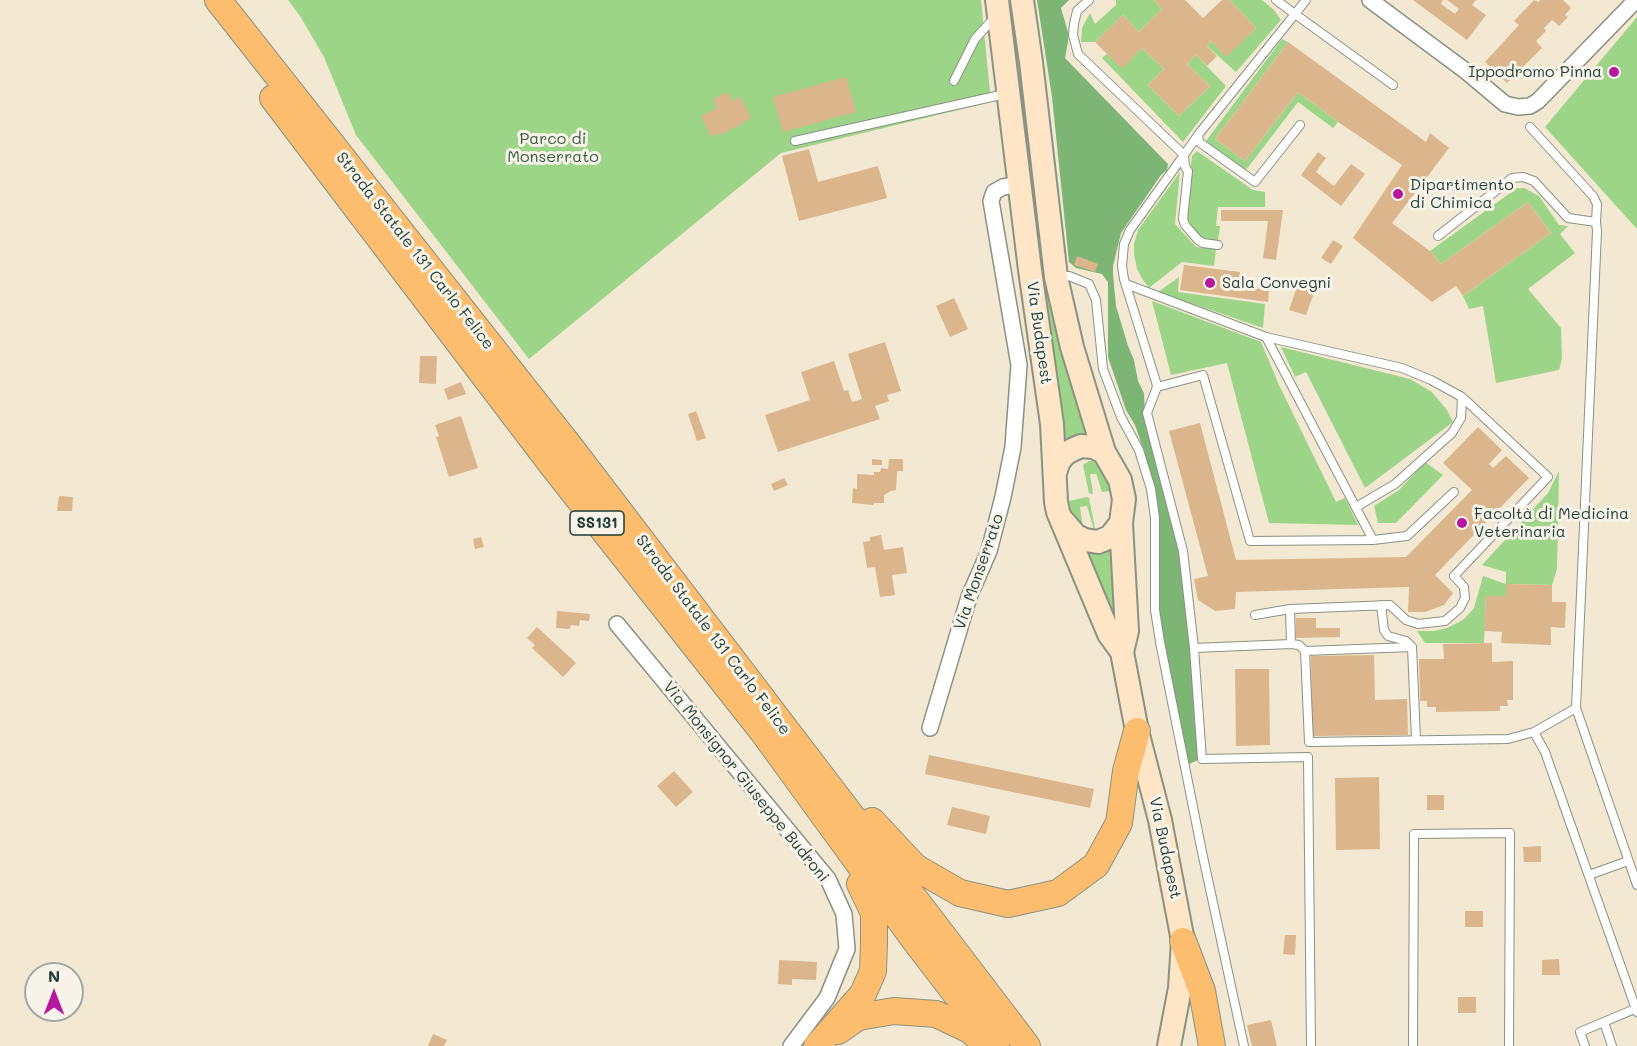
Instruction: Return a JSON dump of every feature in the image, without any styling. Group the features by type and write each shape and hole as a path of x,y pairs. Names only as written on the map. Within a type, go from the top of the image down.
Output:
{"highway":[{"name":"Strada Statale 131 Carlo Felice","path":"199,0 552,465 763,732 916,942 996,1046"},
{"name":"Strada Statale 131 Carlo Felice","path":"218,0 571,448 1027,1046"},
{"path":"754,689 915,867 960,892 1008,904 1058,893 1096,865 1119,823 1126,771 1137,731"},
{"path":"763,732 860,884 874,913 873,971 862,994 817,1045"},
{"path":"1183,941 1202,991 1212,1046"},
{"path":"817,1045 858,1017 894,1011 936,1014 970,1030 986,1046"}],"main road":[{"name":"Via Budapest","path":"1022,0 1056,277 1072,347 1104,452 1123,490 1121,523 1127,631 1122,652 1137,731 1160,820 1183,941 1180,988 1169,1046"},
{"name":"Via Budapest","path":"998,6 1030,270 1052,424 1056,502 1058,512 1108,634 1122,652"},
{"path":"1054,473 1065,454 1081,446 1093,447 1104,452"},
{"path":"1063,521 1076,536 1093,542 1110,537 1121,523"}],"street":[{"path":"1370,0 1467,72 1505,104 1518,107 1530,106 1538,101 1636,0"},
{"name":"Via Monserrato","path":"930,729 969,597 989,550 1013,447 1019,365 991,201 994,192 1003,187 1021,184"},
{"name":"Via Monsignor Giuseppe Budroni","path":"617,624 828,879 844,914 847,949 843,959 827,998 791,1046"}],"lane":[{"path":"1089,0 1077,11 1074,24 1073,35 1078,54 1184,155 1185,167 1188,171 1183,219 1185,225 1198,240 1218,245"},
{"path":"1276,0 1393,85"},
{"path":"1306,0 1198,135 1130,230 1124,244 1122,266 1157,387 1147,413 1183,551 1194,648 1202,759 1308,757"},
{"path":"954,81 975,39 998,6"},
{"path":"795,141 1009,93"},
{"path":"1198,135 1199,142 1255,182 1300,125"},
{"path":"1530,127 1593,196 1597,204 1576,708 1637,885"},
{"path":"1438,236 1512,178 1523,177 1534,182 1568,218 1596,222"},
{"path":"1056,277 1069,276 1089,284 1096,300 1103,369 1121,417 1139,450 1151,489 1155,518 1155,610 1160,642 1244,1046"},
{"path":"1126,284 1266,337 1402,368 1431,380 1462,397 1548,477 1454,576 1464,587 1465,598 1460,608 1445,621 1418,624 1406,620 1390,605 1290,609 1255,615"},
{"path":"1266,337 1373,540"},
{"path":"1157,387 1203,375 1250,542 1373,540 1407,536 1454,492"},
{"path":"1356,507 1395,484 1452,433 1461,418 1462,397"},
{"path":"1381,605 1384,630 1388,636 1406,641 1412,647 1416,740"},
{"path":"1290,609 1291,644"},
{"path":"1194,648 1291,644 1299,645 1305,651 1309,742 1311,1046"},
{"path":"1305,651 1412,647"},
{"path":"1309,742 1508,739 1534,732 1576,708"},
{"path":"1534,732 1545,753 1637,1010 1580,1032 1585,1046"},
{"path":"1413,1046 1414,834 1510,833 1509,1046"},
{"path":"1589,875 1629,861"},
{"path":"1604,1022 1612,1046"}],"green space":[{"name":"Parco di Monserrato","path":"288,0 981,0 991,102 781,153 529,359 356,135 324,57"},
{"path":"1007,0 1013,0 1092,442 1063,449 1037,250"},
{"path":"1037,0 1069,0 1061,8 1068,32 1065,58 1168,164 1167,170 1161,175 1121,233 1113,275 1116,306 1134,360 1138,381 1144,393 1145,414 1181,551 1192,647 1200,759 1187,765 1162,644 1158,603 1158,514 1154,485 1135,425 1126,410 1108,357 1108,282 1102,274 1076,268 1069,262 1052,97"},
{"path":"1116,0 1154,0 1162,9 1139,32 1123,15 1095,42 1081,42 1082,28 1090,13 1095,24 1116,5"},
{"path":"1230,0 1262,0 1274,10 1281,20 1236,72 1207,46 1211,41 1226,56 1256,28"},
{"name":"Ippodromo Pinna","path":"1637,17 1637,229 1545,127"},
{"path":"1282,39 1288,42 1215,139 1245,161 1298,92 1338,122 1333,128 1298,102 1246,170 1206,141"},
{"path":"1142,48 1164,69 1148,85 1179,116 1210,86 1187,64 1196,55 1226,86 1183,142 1102,58 1107,54 1122,68"},
{"path":"1197,151 1253,190 1265,192 1265,207 1218,207 1216,226 1220,226 1218,241 1199,237 1185,218 1192,156"},
{"path":"1180,172 1175,224 1196,247 1216,249 1214,266 1182,262 1149,288 1137,269 1134,244 1138,230"},
{"path":"1517,188 1524,188 1539,196 1559,225 1568,226 1560,234 1575,253 1528,289 1561,328 1562,359 1559,370 1496,383 1483,306 1469,309 1463,296 1551,233 1528,202 1441,264 1430,251"},
{"path":"1179,277 1178,292 1265,304 1263,328 1158,292"},
{"path":"1152,301 1261,342 1279,385 1336,502 1345,498 1358,525 1269,523 1227,363 1171,375"},
{"path":"1281,347 1410,379 1432,392 1447,410 1453,422 1365,488 1306,372 1295,377"},
{"path":"1089,461 1097,464 1106,478 1110,491 1102,492 1096,473 1090,474 1093,494 1089,493 1083,465"},
{"path":"1425,462 1443,475 1396,523 1378,523 1374,506 1399,490"},
{"path":"1559,471 1557,569 1552,585 1507,584 1506,596 1486,596 1484,643 1425,643 1417,631 1447,628 1463,620 1474,608 1483,576 1506,584 1506,572 1482,565 1548,493"},
{"path":"1087,497 1094,530 1087,506 1080,507 1083,528 1071,510 1069,501"},
{"path":"1116,541 1119,631 1084,549"}],"building":[{"path":"1154,0 1185,0 1203,18 1222,0 1230,0 1256,28 1226,57 1211,41 1207,46 1217,56 1207,66 1196,55 1187,64 1210,86 1179,116 1148,85 1164,69 1142,48 1122,69 1095,42 1123,15 1139,32 1162,9"},
{"path":"1413,0 1443,0 1441,4 1455,14 1459,9 1447,0 1476,0 1472,5 1486,15 1467,40"},
{"path":"1534,0 1539,2 1540,0 1563,0 1571,8 1565,15 1568,17 1559,26 1552,20 1544,28 1546,31 1536,41 1542,48 1507,83 1485,62 1519,25 1514,21"},
{"name":"Dipartimento di Chimica","path":"1288,42 1426,142 1430,133 1449,148 1392,223 1430,251 1441,264 1528,202 1551,233 1463,296 1456,286 1432,302 1353,238 1402,165 1298,92 1245,161 1215,139"},
{"path":"846,77 856,112 783,132 773,97"},
{"path":"728,92 732,101 740,97 751,118 720,135 720,133 711,137 701,116 717,108 713,99"},
{"path":"809,149 818,182 878,166 887,198 799,221 782,156"},
{"path":"1318,152 1326,158 1316,172 1334,186 1351,164 1365,174 1341,206 1301,175"},
{"path":"1221,210 1283,210 1276,260 1263,258 1268,221 1221,221"},
{"path":"1333,240 1343,246 1331,264 1321,258"},
{"path":"1077,256 1098,264 1095,272 1074,265"},
{"name":"Sala Convegni","path":"1184,265 1240,272 1239,286 1269,290 1268,302 1180,290"},
{"path":"1300,278 1317,284 1306,315 1289,310"},
{"path":"954,298 968,329 950,337 936,306"},
{"path":"885,342 901,391 887,395 889,401 875,406 880,419 778,452 765,415 810,400 801,372 834,361 844,391 848,390 852,402 862,399 848,354"},
{"path":"420,356 437,356 436,384 419,383"},
{"path":"461,382 466,394 448,400 444,389"},
{"path":"696,411 706,438 697,441 688,414"},
{"path":"461,416 478,468 449,477 436,437 439,436 435,425"},
{"name":"Facoltà di Medicina Veterinaria","path":"1200,423 1236,560 1406,557 1472,490 1443,463 1478,427 1502,450 1489,464 1493,468 1506,456 1529,478 1435,575 1453,593 1444,605 1425,612 1408,612 1409,587 1236,592 1235,609 1215,611 1198,600 1194,579 1208,576 1169,431"},
{"path":"872,459 882,460 882,465 872,465"},
{"path":"889,459 903,459 903,471 897,471 896,490 884,495 884,503 873,505 852,503 853,488 857,489 857,474 874,475 874,472 880,472 881,468 888,469"},
{"path":"784,478 788,485 774,491 771,484"},
{"path":"59,496 73,497 72,511 57,511"},
{"path":"881,535 884,550 903,547 907,573 892,575 895,595 880,597 875,567 867,568 863,542 870,541 870,537"},
{"path":"481,537 484,547 475,549 473,539"},
{"path":"1506,584 1552,585 1552,602 1566,602 1565,628 1551,627 1551,645 1501,643 1502,632 1484,631 1486,596 1506,596"},
{"path":"557,611 590,614 589,621 580,620 579,626 571,625 570,629 556,628"},
{"path":"1296,618 1316,618 1316,628 1340,628 1340,637 1296,638"},
{"path":"537,627 576,663 563,677 532,648 535,645 527,638"},
{"path":"1492,643 1492,662 1513,661 1513,700 1507,700 1508,706 1500,706 1500,711 1436,712 1436,707 1427,707 1427,701 1420,701 1419,659 1444,659 1443,644"},
{"path":"1374,655 1375,700 1407,699 1408,735 1312,736 1311,656"},
{"path":"1235,669 1269,669 1270,745 1236,746"},
{"path":"929,755 1094,789 1090,808 925,774"},
{"path":"674,771 693,792 676,807 657,786"},
{"path":"1379,777 1380,849 1336,850 1335,778"},
{"path":"1427,795 1444,795 1444,810 1427,810"},
{"path":"952,807 990,816 986,834 947,825"},
{"path":"1541,846 1541,862 1524,862 1523,847"},
{"path":"1465,911 1483,911 1483,927 1465,927"},
{"path":"1285,935 1296,935 1295,955 1283,954"},
{"path":"1559,959 1560,975 1542,975 1542,960"},
{"path":"779,960 817,962 816,980 792,979 792,985 778,984"},
{"path":"1458,997 1476,997 1476,1013 1458,1013"},
{"path":"1271,1020 1277,1046 1252,1046 1247,1025"},
{"path":"433,1034 447,1040 444,1046 428,1046"}],"place":[{"name":"Ippodromo Pinna","path":"1614,72"},
{"name":"Dipartimento di Chimica","path":"1398,194"},
{"name":"Sala Convegni","path":"1210,283"},
{"name":"Facoltà di Medicina Veterinaria","path":"1462,523"}]}
